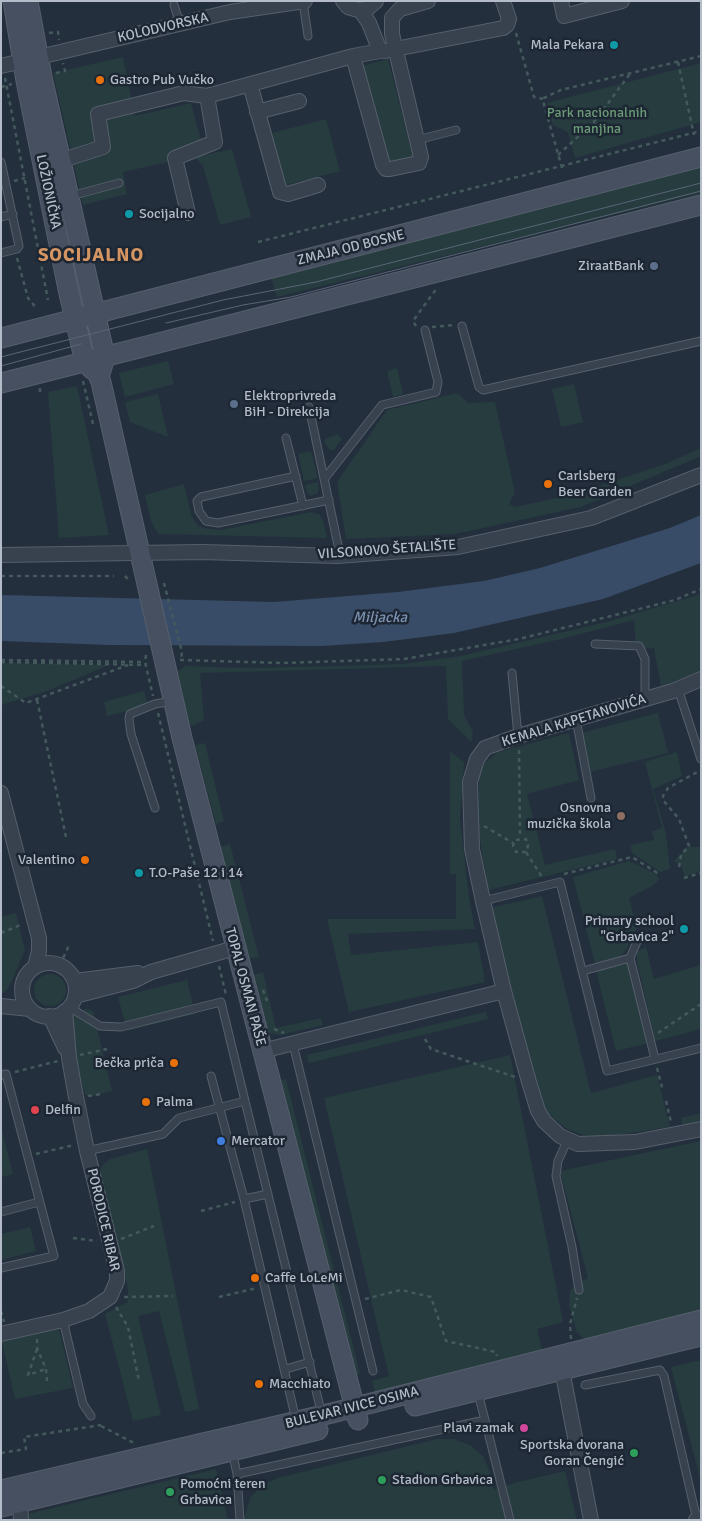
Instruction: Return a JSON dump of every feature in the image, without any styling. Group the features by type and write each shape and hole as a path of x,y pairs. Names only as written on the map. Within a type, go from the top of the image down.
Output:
{"main road":[{"name":"LOŽIONIČKA","path":"13,1 60,161 105,357"},
{"name":"LOŽIONIČKA","path":"28,1 30,59 75,318 85,362"},
{"name":"ZMAJA OD BOSNE","path":"1,338 701,157"},
{"path":"1,383 701,205"},
{"path":"99,377 105,357"},
{"path":"85,362 99,377 140,552"},
{"name":"TOPAL OSMAN PAŠE","path":"140,552 235,948 357,1414"},
{"name":"BULEVAR IVICE OSIMA","path":"1,1507 21,1511 572,1353 701,1320"},
{"name":"BULEVAR IVICE OSIMA","path":"1,1490 322,1416 357,1414 477,1391 701,1336"}],"street":[{"path":"343,1 348,7 368,11 380,51"},
{"path":"353,56 386,169 419,163 421,157 395,50 392,18 400,8 428,1"},
{"path":"60,161 103,147 98,114 184,93 207,96 353,56 395,50 503,28 507,25 509,19 503,1"},
{"path":"561,1 564,16 622,1"},
{"name":"KOLODVORSKA","path":"2,65 230,12 304,2"},
{"path":"250,84 256,112 280,192 288,194 318,185"},
{"path":"188,213 176,158 215,142 207,96"},
{"path":"256,112 299,101"},
{"name":"VILSONOVO ŠETALIŠTE","path":"1,555 140,552 337,556 458,547 581,520 701,475"},
{"name":"KEMALA KAPETANOVIĆA","path":"567,1141 544,1121 538,1111 504,991 472,849 470,782 477,759 485,748 576,718 678,689 701,679"},
{"path":"1,793 39,938 39,951 35,967"},
{"path":"39,938 60,965 67,970 74,981 70,1005"},
{"path":"74,981 151,972 235,948"},
{"path":"30,1009 23,994 26,976 35,967 49,963 60,965"},
{"path":"2,1006 30,1009 37,1014 50,1016 70,1005 133,981 151,972"},
{"path":"262,1051 289,1040 504,991"},
{"path":"2,1006 23,994"},
{"name":"PORODICE RIBAR","path":"70,1005 69,1058 82,1148 117,1272 117,1281 110,1297"},
{"name":"PORODICE RIBAR","path":"50,1016 69,1058"},
{"path":"567,1141 578,1144 635,1142 701,1129"},
{"path":"1,1334 63,1320 89,1311 110,1297"},
{"path":"562,1370 591,1520"},
{"path":"697,1520 701,1519"}],"lane":[{"path":"304,2 308,36"},
{"path":"174,5 180,24"},
{"path":"417,140 456,130"},
{"path":"1,162 4,184 13,214 19,246 17,250 1,253"},
{"path":"68,197 119,183"},
{"path":"1,217 13,214"},
{"path":"462,326 479,387 483,390 701,341"},
{"path":"325,478 382,405 436,392 438,382 425,330"},
{"path":"309,407 339,550 337,556"},
{"path":"286,438 304,506"},
{"path":"296,476 201,497 197,505 206,521 218,523 329,500"},
{"path":"594,644 639,646 645,659 644,699"},
{"path":"512,674 518,736"},
{"path":"678,689 701,759"},
{"path":"155,808 131,734 129,718 130,714 155,704 175,701"},
{"path":"576,718 591,798"},
{"path":"483,901 560,882 607,1070 701,1048"},
{"path":"639,937 630,958 655,1059"},
{"path":"582,971 630,958"},
{"path":"70,1005 100,1026 122,1027 222,1002 322,1416"},
{"path":"289,1040 373,1371"},
{"path":"1,1268 54,1256 4,1075"},
{"path":"210,1076 266,1286 297,1422"},
{"path":"82,1148 163,1134 178,1118 246,1101"},
{"path":"567,1141 558,1161 556,1176 572,1247 579,1290"},
{"path":"244,1199 268,1194"},
{"path":"1,1212 39,1202"},
{"path":"63,1320 83,1404 90,1416"},
{"path":"286,1370 310,1362"},
{"path":"584,1385 660,1370 664,1376 697,1520"},
{"path":"477,1391 510,1520"},
{"path":"237,1474 485,1420"},
{"path":"232,1451 237,1474 240,1520"}],"path":[{"path":"507,25 516,32 534,96 543,99 561,90 701,56"},
{"path":"678,62 694,134"},
{"path":"2,65 13,130 48,300"},
{"path":"558,156 593,123 631,73"},
{"path":"543,99 561,167"},
{"path":"593,123 607,130"},
{"path":"258,242 701,131"},
{"path":"17,250 17,264 22,281 28,298 37,309"},
{"path":"442,271 444,278 413,321 418,328 425,330 447,325 462,326"},
{"path":"1,576 114,576"},
{"path":"124,576 147,582 165,658"},
{"path":"1,661 146,664 165,658 282,663 404,659 519,639 675,600 701,589"},
{"path":"1,661 137,662 146,664 165,658"},
{"path":"1,686 26,703 137,662"},
{"path":"146,664 228,1001"},
{"path":"37,700 66,837"},
{"path":"518,736 520,838"},
{"path":"678,867 682,855 689,846 679,819 663,796 668,788 701,770"},
{"path":"483,833 481,824 513,843 516,852 526,852"},
{"path":"513,843 520,838 526,839 528,846 526,852"},
{"path":"526,852 547,885"},
{"path":"560,882 563,874 632,857 659,874"},
{"path":"684,878 701,873"},
{"path":"1,934 34,920"},
{"path":"60,965 69,945"},
{"path":"260,986 265,992 269,1007"},
{"path":"650,1038 701,1004"},
{"path":"272,1021 274,1029 284,1031 289,1040"},
{"path":"425,1039 431,1049 529,1082"},
{"path":"4,1075 107,1049"},
{"path":"655,1059 663,1091"},
{"path":"666,1101 674,1135"},
{"path":"27,1156 82,1148"},
{"path":"200,1211 244,1199"},
{"path":"73,1238 110,1243 154,1226"},
{"path":"219,1296 266,1286"},
{"path":"356,1301 401,1290 431,1297 446,1341 496,1352 500,1362"},
{"path":"572,1353 570,1324 579,1290"},
{"path":"110,1297 172,1296"},
{"path":"110,1297 128,1327 138,1381"},
{"path":"37,1326 37,1348 28,1375 46,1369"},
{"path":"37,1348 46,1369 47,1381"},
{"path":"90,1416 101,1425 140,1446 130,1448"},
{"path":"1,1453 26,1449 24,1437 101,1425"}],"green space":[{"path":"123,57 135,116 191,103 205,155 232,149 251,217 220,225 203,166 194,156 123,172 127,194 83,205 53,73"},
{"path":"388,59 414,161 390,167 362,66"},
{"name":"Park nacionalnih manjina","path":"701,63 701,122 575,158 568,132 553,125 547,103"},
{"path":"326,119 340,171 282,186 268,134"},
{"path":"701,163 701,193 277,297 270,274"},
{"path":"168,361 174,384 125,397 119,373"},
{"path":"397,368 403,394 393,397 387,371"},
{"path":"574,384 583,422 561,427 552,389"},
{"path":"77,386 109,535 59,538 48,392"},
{"path":"458,393 468,403 495,402 515,493 509,504 515,507 575,494 665,464 701,448 701,456 581,507 455,534 346,539 337,482 387,410"},
{"path":"158,394 168,437 130,422 125,402"},
{"path":"338,434 342,439 334,450 330,450 325,443 325,439"},
{"path":"311,451 318,478 304,481 298,454"},
{"path":"318,482 318,493 311,496 308,494 305,485"},
{"path":"184,484 191,515 198,526 220,530 312,512 319,514 323,521 327,538 158,534 151,521 145,495"},
{"path":"701,594 701,672 661,687 654,648 636,649 634,620 561,639 462,661 464,715 473,732 471,742 448,719 446,666 200,673 204,720 192,726 186,722 173,672 182,669 184,666 244,668 403,664 461,656 607,622"},
{"path":"1,663 109,665 47,691 1,705"},
{"path":"144,691 148,706 107,716 104,702"},
{"path":"658,713 668,753 586,773 577,734"},
{"path":"569,733 579,780 527,794 545,865 615,849 617,859 488,890 479,832 479,771 483,764 498,752"},
{"path":"205,743 224,821 216,824 195,745"},
{"path":"450,751 464,762 460,819 469,898 475,929 348,934 351,955 478,942 485,982 349,1012 327,919 456,919 456,874 450,874"},
{"path":"677,752 682,776 653,789 666,834 670,869 660,872 632,853 630,845 654,840 652,831 662,828 645,762"},
{"path":"230,844 259,957 248,959 219,847"},
{"path":"687,847 701,847 701,871 685,877 681,865 674,861"},
{"path":"629,861 656,874 659,879 654,885 629,898 637,928 626,950 620,957 595,964 573,877"},
{"path":"542,896 591,1093 657,1075 670,1127 605,1137 583,1135 567,1129 539,1106 490,908"},
{"path":"16,913 25,950 11,983 6,991 1,994 1,917"},
{"path":"646,947 654,979 701,965 701,1029 655,1041 637,961 637,951"},
{"path":"629,961 649,1043 616,1051 596,970"},
{"path":"263,972 276,1028 321,1018 323,1025 280,1035 268,1033 253,975"},
{"path":"50,974 56,975 61,979 65,984 65,996 61,1001 56,1005 50,1006 44,1005 39,1001 35,996 34,990 35,984 39,979 44,975"},
{"path":"187,980 195,1014 127,1031 118,997"},
{"path":"86,1009 93,1011 112,1091 89,1097 85,1094 83,1087 67,1019 71,1014"},
{"path":"486,1012 488,1019 309,1063 307,1055"},
{"path":"510,1055 563,1322 537,1329 542,1350 375,1393 372,1381 389,1376 324,1098"},
{"path":"286,1079 360,1374 348,1377 276,1081"},
{"path":"701,1113 701,1123 683,1127 681,1118"},
{"path":"1,1127 13,1174 1,1177"},
{"path":"701,1141 701,1310 590,1341 583,1338 577,1333 569,1305 570,1291 573,1286 588,1278 560,1171"},
{"path":"147,1149 199,1409 185,1412 159,1311 138,1316 161,1415 133,1421 105,1314 128,1302 128,1288 99,1173 103,1165 110,1159"},
{"path":"30,1227 36,1251 1,1260 1,1234"},
{"path":"59,1329 73,1388 15,1399 2,1342"},
{"path":"701,1360 701,1482 671,1367"},
{"name":"Stadion Grbavica","path":"437,1439 454,1439 470,1445 483,1456 490,1472 494,1490 514,1483 565,1471 577,1520 244,1520 250,1498 262,1485 278,1478"},
{"name":"Pomoćni teren Grbavica","path":"216,1469 228,1520 20,1520 19,1516"}],"water":[{"name":"Miljacka","path":"701,515 701,563 603,599 454,633 383,642 322,646 110,645 1,641 1,595 274,602 398,592 484,581 540,568 670,528"}],"tram line":[{"path":"1,357 223,300 316,282 701,183"},
{"path":"166,323 243,305 291,297 701,191"},
{"path":"1,366 81,344"}],"place":[{"name":"Mala Pekara","path":"614,45"},
{"name":"Gastro Pub Vučko","path":"100,80"},
{"name":"Socijalno","path":"129,214"},
{"name":"ZiraatBank","path":"654,266"},
{"name":"Elektroprivreda BiH - Direkcija","path":"234,404"},
{"name":"Carlsberg Beer Garden","path":"548,484"},
{"name":"Osnovna muzička škola","path":"621,816"},
{"name":"Valentino","path":"85,860"},
{"name":"T.O-Paše 12 i 14","path":"139,873"},
{"name":"Primary school \"Grbavica 2\"","path":"684,929"},
{"name":"Bečka priča","path":"174,1063"},
{"name":"Palma","path":"146,1102"},
{"name":"Delfin","path":"35,1110"},
{"name":"Mercator","path":"221,1141"},
{"name":"Caffe LoLeMi","path":"255,1278"},
{"name":"Macchiato","path":"259,1384"},
{"name":"Plavi zamak","path":"524,1428"},
{"name":"Sportska dvorana Goran Čengić","path":"634,1453"},
{"name":"Stadion Grbavica","path":"382,1480"},
{"name":"Pomoćni teren Grbavica","path":"170,1492"}],"district":[{"name":"SOCIJALNO","path":"91,256"}]}
